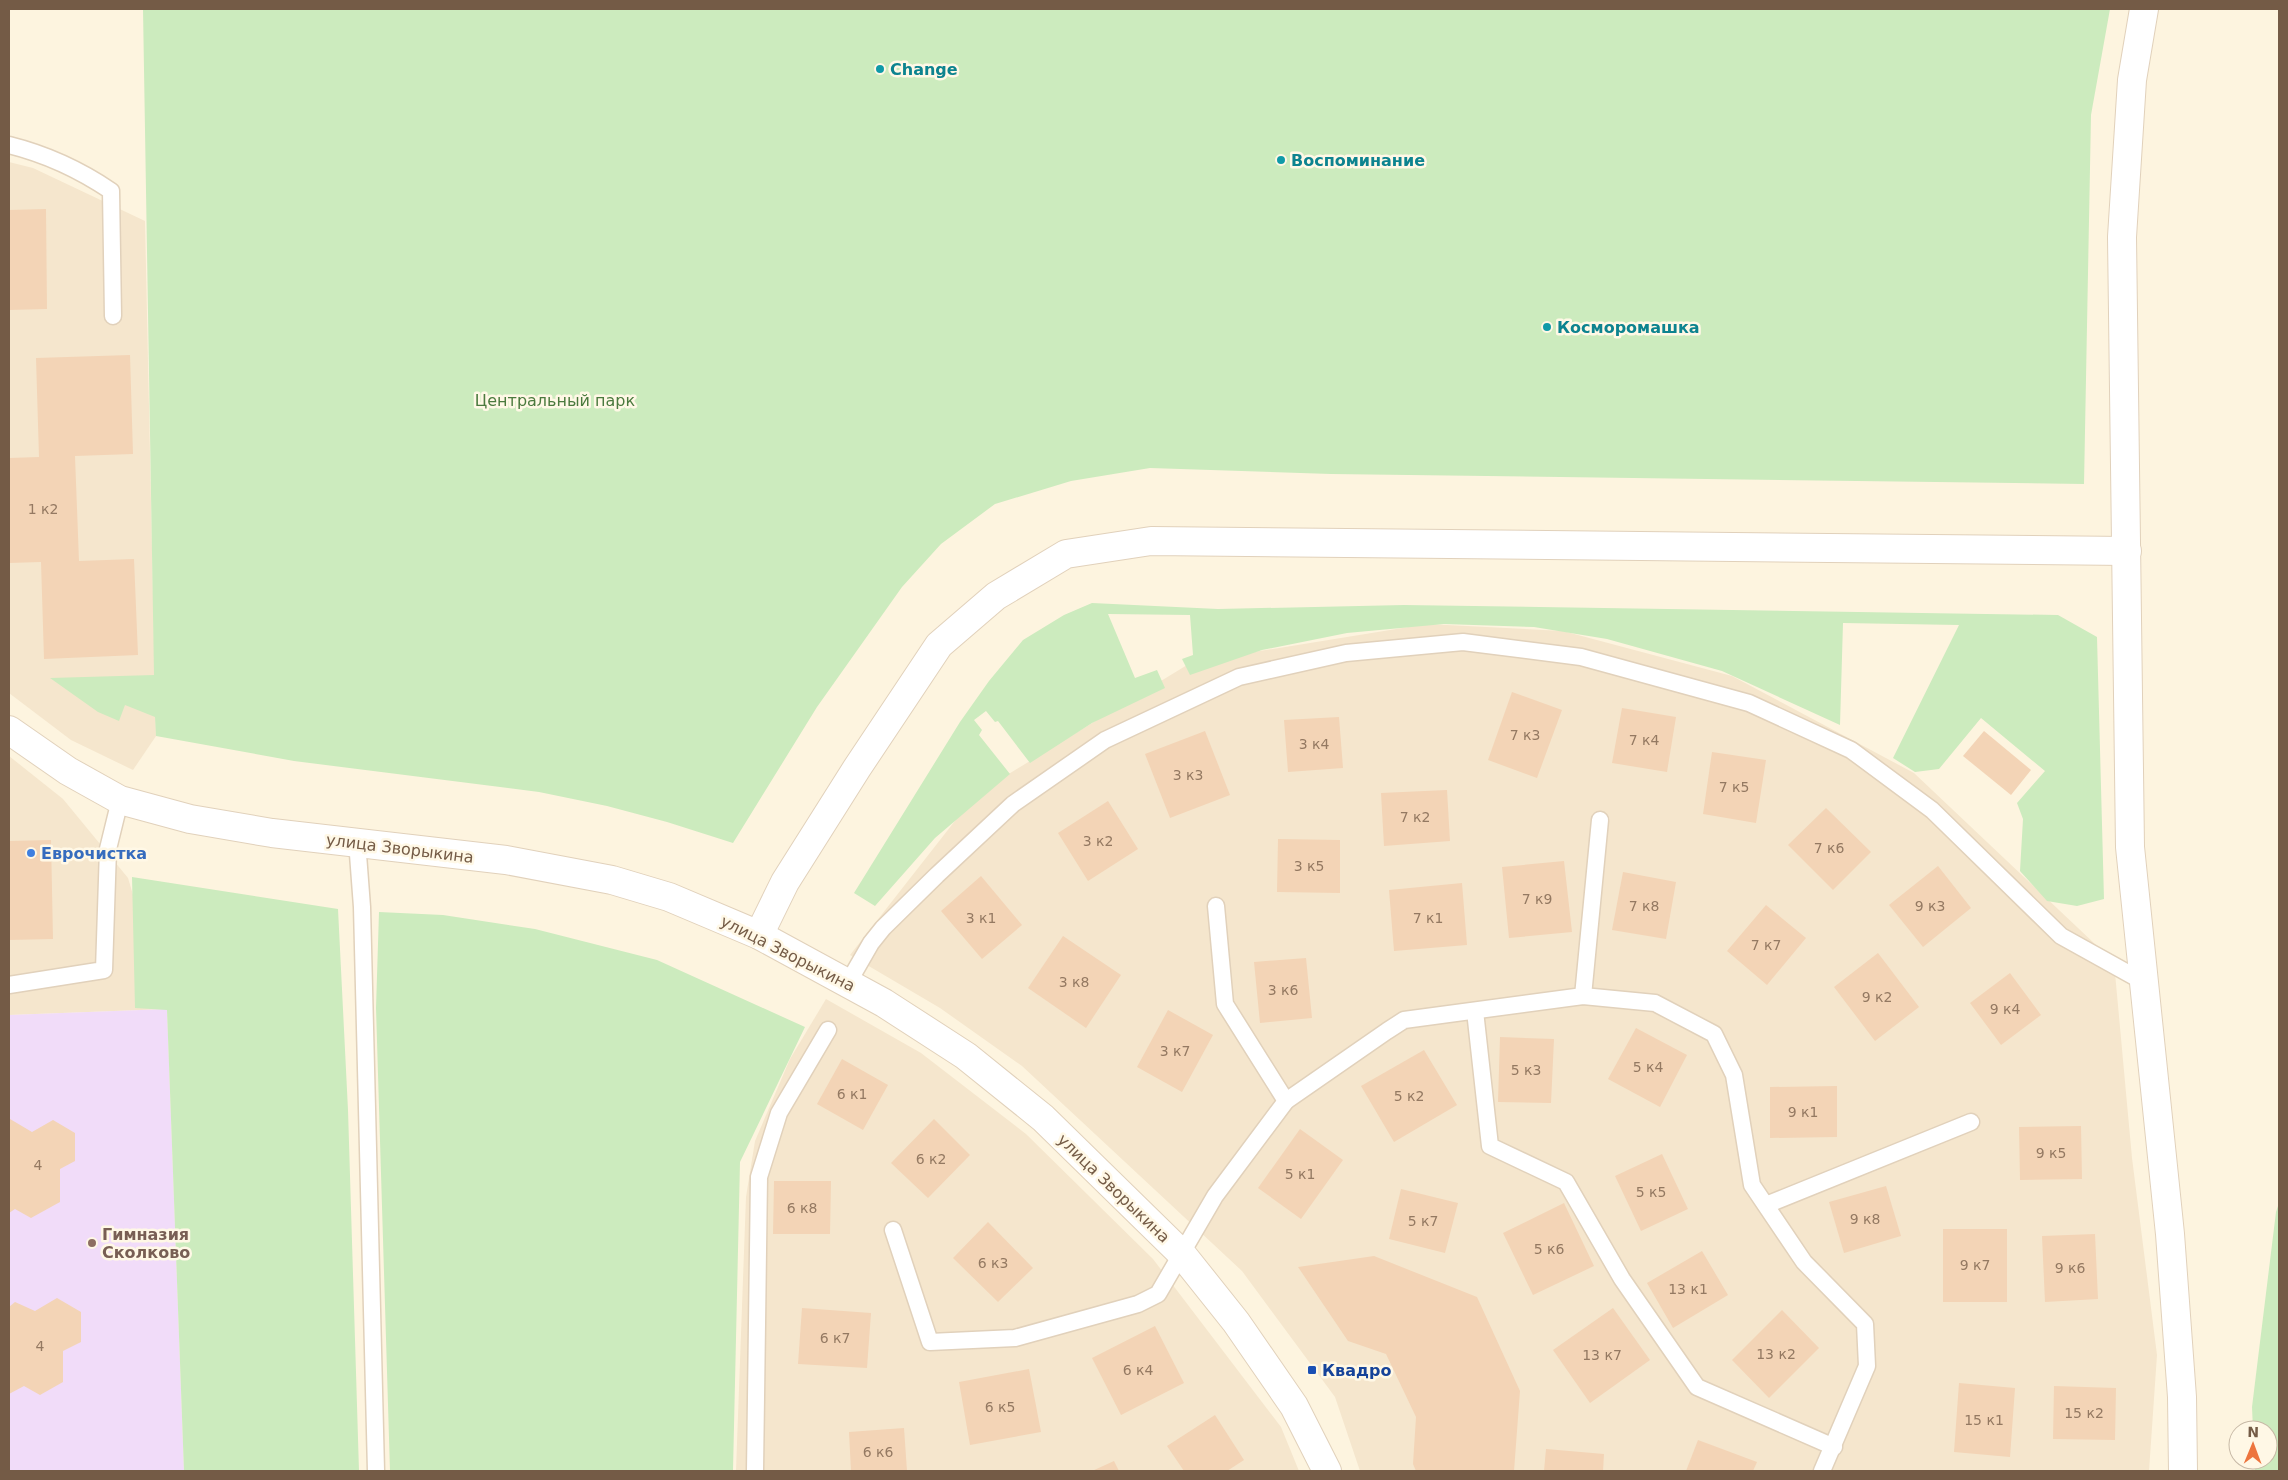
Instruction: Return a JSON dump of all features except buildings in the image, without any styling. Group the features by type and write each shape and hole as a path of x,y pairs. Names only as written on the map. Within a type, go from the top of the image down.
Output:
{"street":[{"path":"2144,9 2132,80 2122,238 2130,847 2142,981 2170,1234 2182,1397 2183,1471"},
{"path":"759,935 785,882 857,768 939,646 996,596 1066,554 1151,541 2127,551"},
{"name":"улица Зворыкина","path":"9,730 68,771 120,800 190,819 263,832 506,860 612,880 669,898 759,935 884,1003 966,1056 1043,1118 1181,1253 1236,1322 1294,1406 1327,1471"}],"lane":[{"path":"9,145 38,153 96,181 111,192 113,316"},
{"path":"848,983 871,943 883,928 936,876 1013,804 1105,740 1239,677 1346,653 1463,642 1581,657 1749,703 1851,750 1932,810 2061,936 2142,981"},
{"path":"9,985 104,970 108,849 120,800"},
{"path":"1583,996 1600,820"},
{"path":"357,842 362,907 376,1471"},
{"path":"1216,906 1225,1004 1286,1101"},
{"path":"893,1230 930,1342 1015,1338 1138,1304 1158,1294 1215,1196 1286,1101 1404,1020 1583,996 1655,1003 1714,1034 1734,1075 1752,1185 1804,1262 1865,1324 1867,1366 1834,1447 1822,1471"},
{"path":"1475,1011 1490,1146 1566,1182 1622,1279 1697,1387 1834,1447"},
{"path":"755,1471 759,1177 779,1113 828,1030"},
{"path":"1766,1205 1971,1122"}],"shaded area":[{"path":"9,162 33,168 145,221 156,736 133,770 71,740 9,693"},
{"name":"Квадро","path":"1427,624 1563,631 1732,676 1914,773 2114,962 2132,1158 2157,1355 2149,1471 1360,1471 1335,1397 1242,1271 1022,1066 940,1008 850,955 976,794 1192,662"},
{"path":"9,756 63,799 128,878 167,1009 9,1015"},
{"path":"826,999 921,1053 1026,1134 1153,1259 1281,1427 1299,1471 736,1471 746,1197 755,1141 790,1059"},
{"name":"Гимназия Сколково","path":"167,1009 184,1471 9,1471 9,1015"}],"green space":[{"name":"Центральный парк","path":"143,9 2110,9 2091,115 2084,484 1331,474 1150,468 1071,481 995,504 941,544 902,587 817,707 733,843 667,822 607,806 539,792 294,761 156,736 155,717 125,705 119,721 98,712 50,678 154,675"},
{"path":"1092,603 1218,609 1404,605 2058,615 2097,637 2104,899 2077,906 2047,901 2020,871 2023,819 2017,803 2045,771 1981,718 1939,769 1915,772 1893,758 1959,625 1843,623 1840,725 1722,671 1607,639 1534,627 1444,624 1347,633 1262,650 1190,675 1182,659 1193,655 1190,615 1108,614 1135,678 1157,670 1165,688 1092,723 1030,763 998,721 995,722 986,711 974,720 982,730 979,735 1010,774 935,838 875,906 854,893 960,722 989,681 1023,640 1064,615"},
{"path":"132,877 338,909 348,1110 359,1471 184,1471 167,1010 135,1008"},
{"path":"379,912 443,915 535,929 657,960 805,1027 740,1162 733,1471 390,1471 376,1008"},
{"path":"2279,1203 2279,1471 2255,1471 2278,1470 2278,1420 2253,1420 2252,1407 2276,1212"}],"place":[{"name":"Change","path":"880,69"},
{"name":"Воспоминание","path":"1281,160"},
{"name":"Косморомашка","path":"1547,327"},
{"name":"Еврочистка","path":"31,853"},
{"name":"Гимназия Сколково","path":"92,1243"},
{"name":"Квадро","path":"1312,1370"}]}
